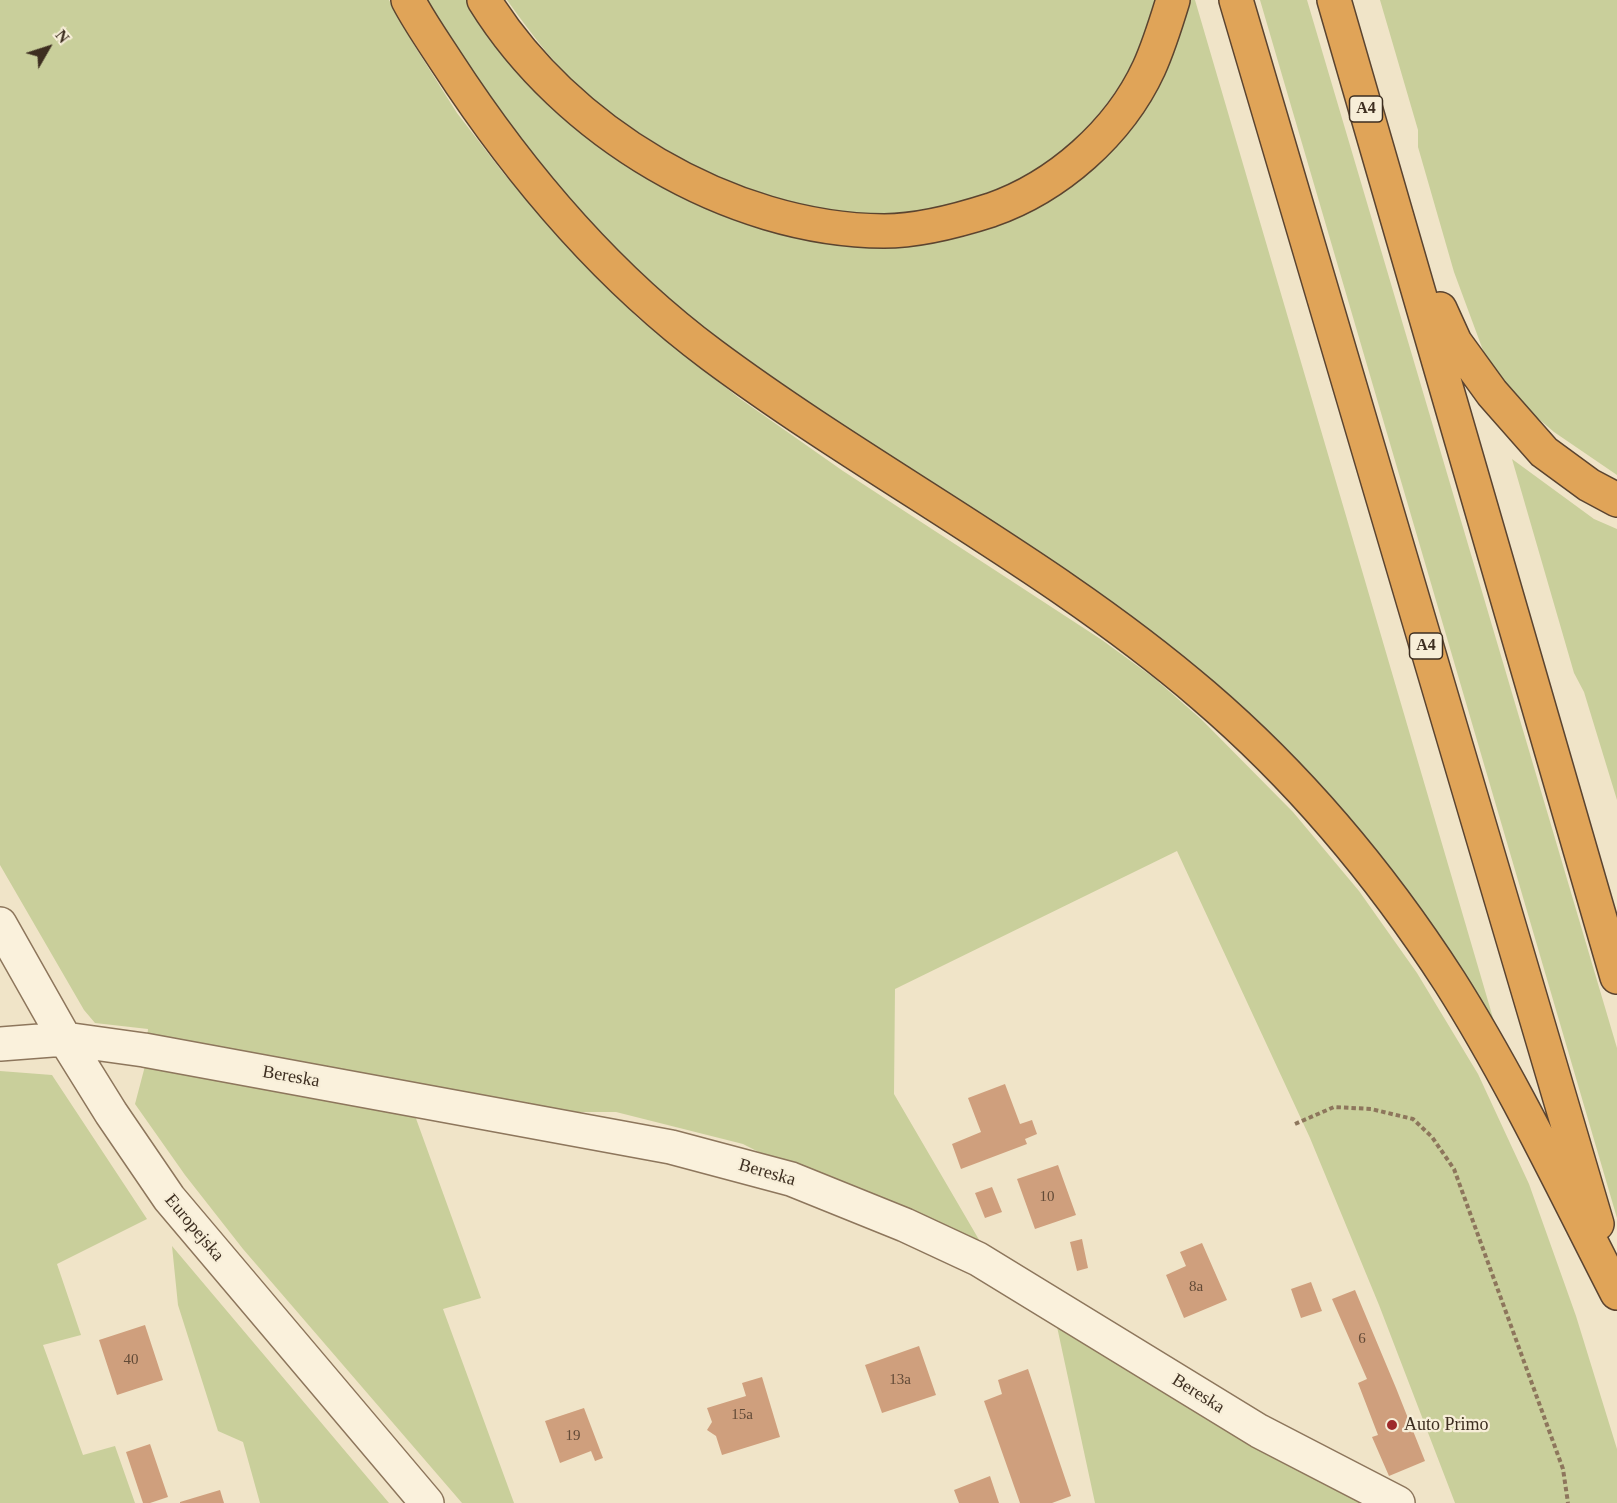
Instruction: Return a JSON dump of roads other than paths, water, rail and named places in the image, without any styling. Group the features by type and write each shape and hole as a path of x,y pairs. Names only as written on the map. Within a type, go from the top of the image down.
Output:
{"highway":[{"path":"408,0 464,89 519,164 586,243 650,305 709,353 785,408 1084,603 1148,649 1259,746 1315,802 1361,856 1450,983 1493,1055 1617,1292"},
{"path":"484,0 522,51 569,101 624,144 668,171 713,194 754,210 801,222 885,231 926,227 962,219 1014,202 1074,163 1097,142 1126,106 1148,70 1163,35 1173,0"},
{"name":"A4","path":"1236,0 1617,1292"},
{"name":"A4","path":"1334,0 1617,977"},
{"path":"1397,218 1455,342 1492,393 1545,452 1589,485 1617,500"}],"street":[{"name":"Europejska","path":"0,924 111,1113 169,1198 427,1503"},
{"name":"Bereska","path":"0,1044 66,1039 144,1050 660,1145 791,1179 905,1225 978,1259 1259,1431 1398,1503"}],"place":[{"name":"Auto Primo","path":"1392,1425"}]}
